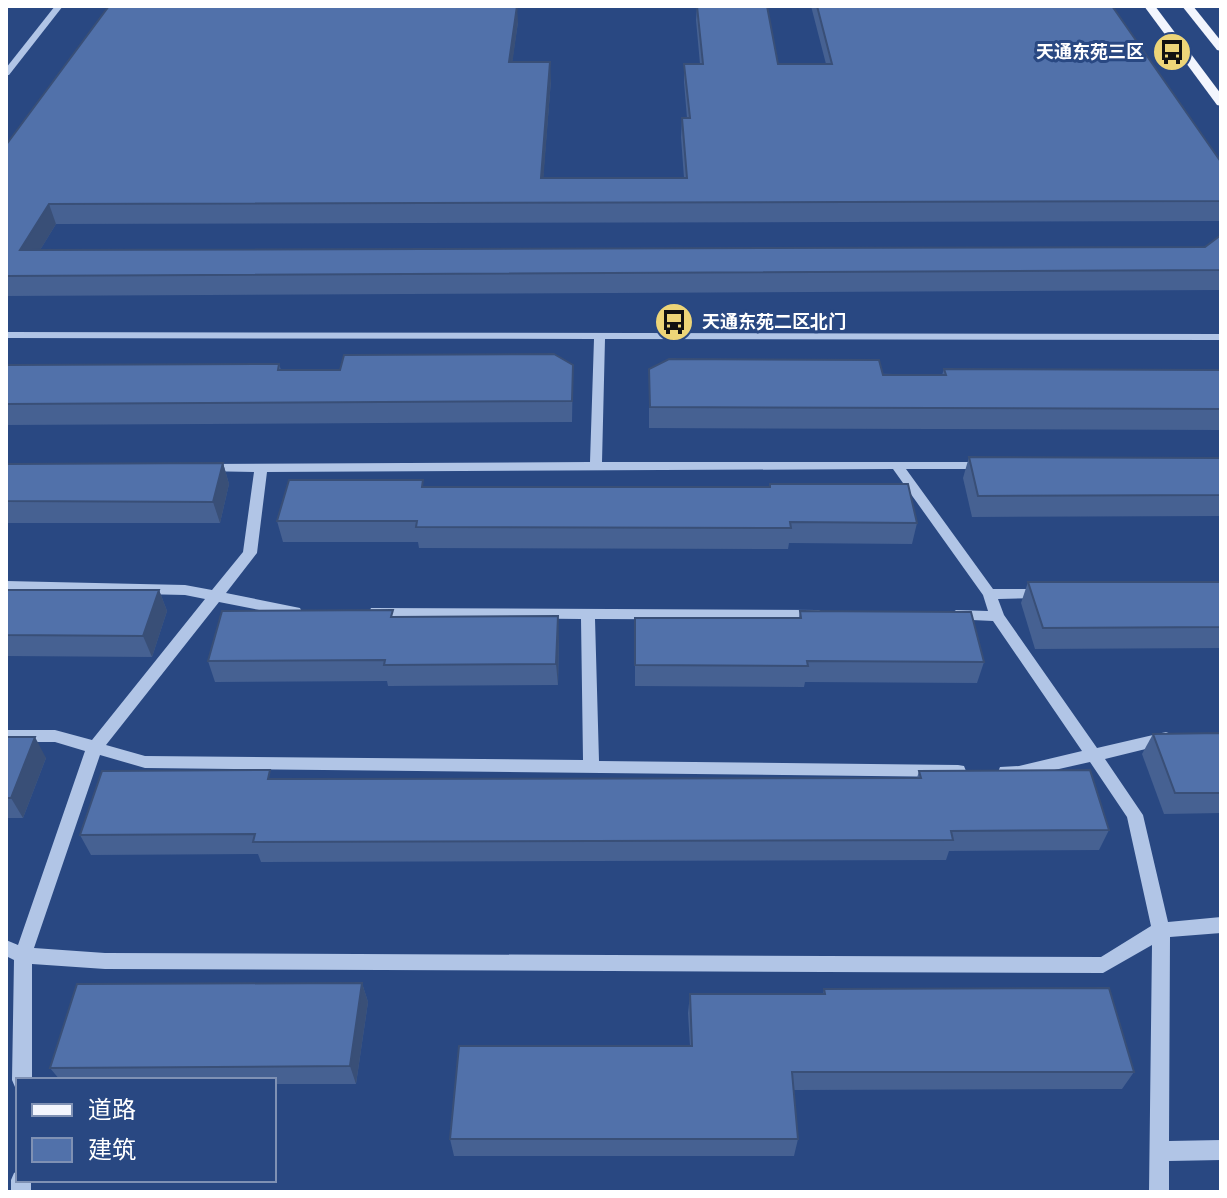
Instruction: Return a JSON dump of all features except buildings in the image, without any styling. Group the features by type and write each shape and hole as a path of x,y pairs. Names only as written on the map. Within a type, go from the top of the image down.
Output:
{"main road":[{"path":"1149,6 1221,102"},
{"path":"1187,6 1221,48"}],"street":[{"path":"6,73 59,6"},
{"path":"6,335 1221,337"},
{"path":"596,467 600,335"},
{"path":"896,465 989,594 997,616 1135,815 1161,930 1159,1192"},
{"path":"198,468 1005,465"},
{"path":"22,1078 15,952 94,749 250,553 261,468"},
{"path":"6,586 185,590 285,612 317,612"},
{"path":"989,594 1051,593"},
{"path":"365,612 840,615"},
{"path":"588,613 591,767"},
{"path":"934,615 997,616"},
{"path":"6,736 55,736 145,762 1019,772 1158,739 1190,738"},
{"path":"15,952 105,961 1103,965 1161,930 1221,925"},
{"path":"1159,1151 1221,1150"}],"place":[{"name":"天通东苑三区","path":"1172,52"},
{"name":"天通东苑二区北门","path":"674,322"}]}
